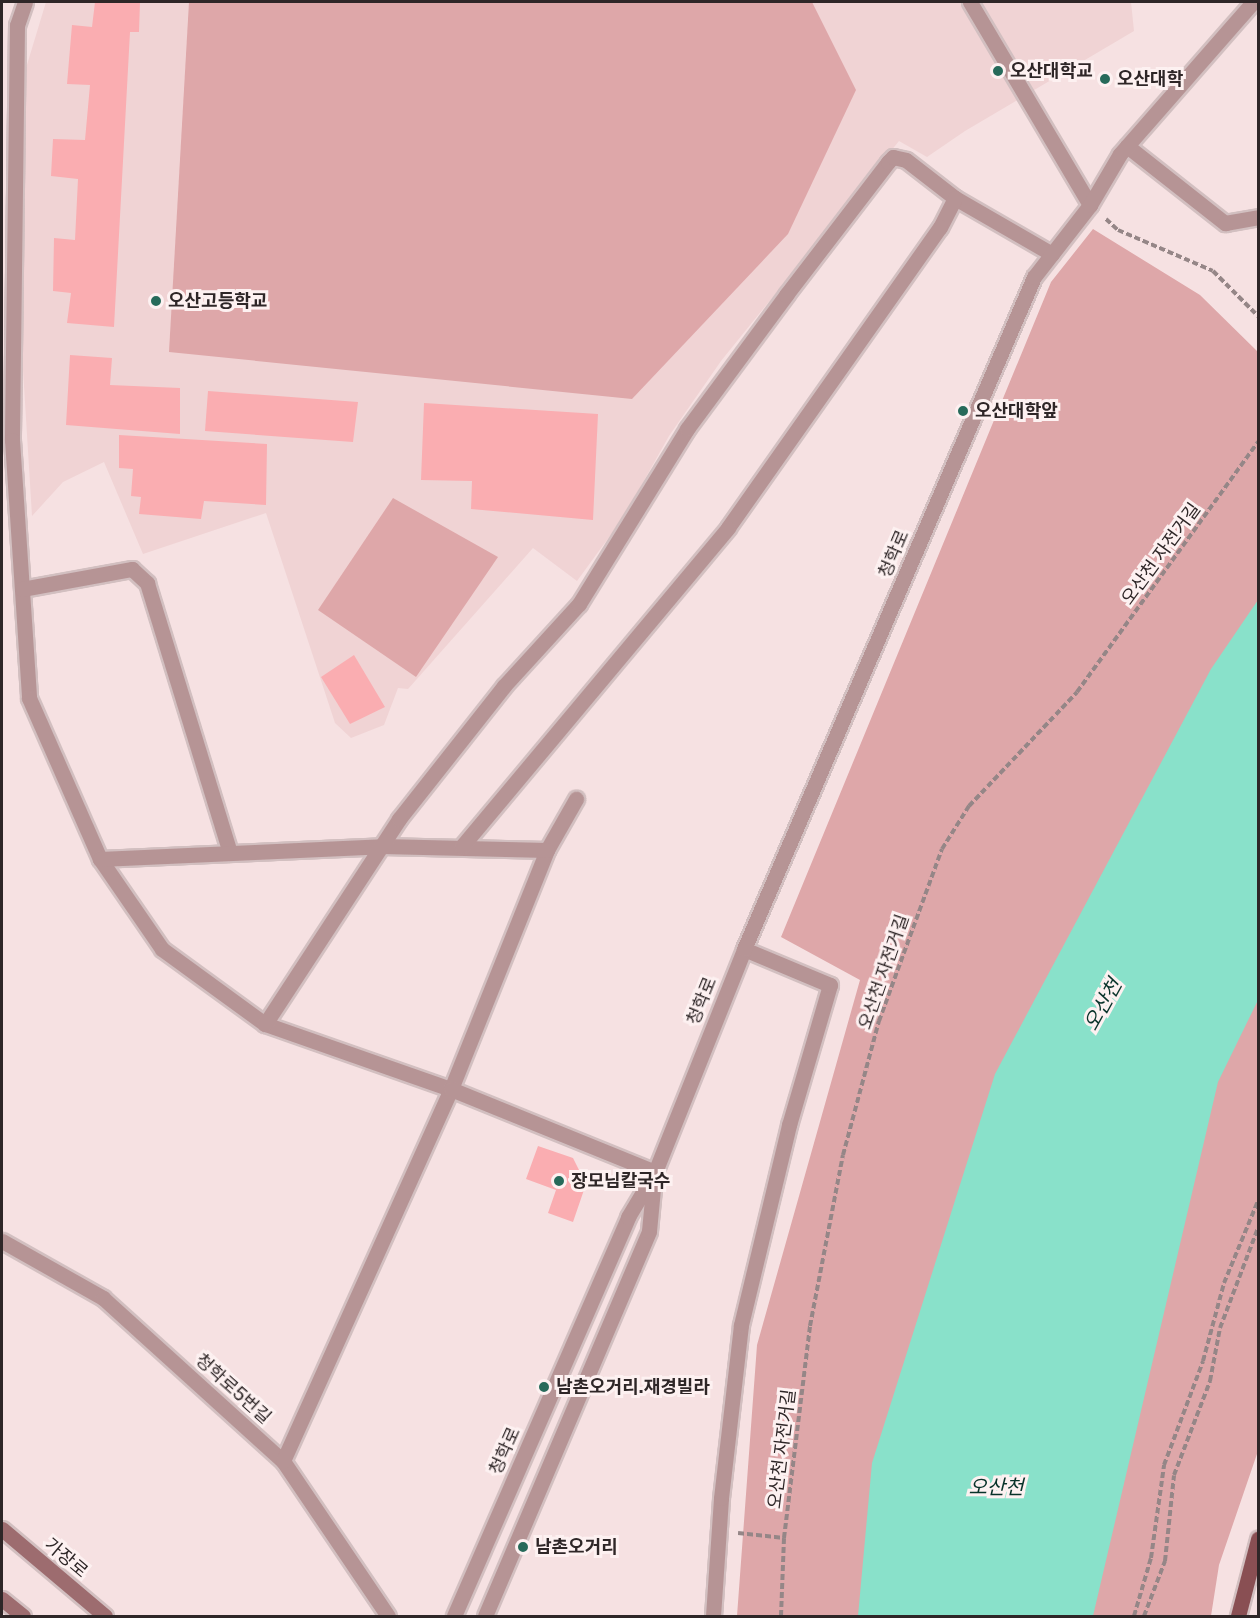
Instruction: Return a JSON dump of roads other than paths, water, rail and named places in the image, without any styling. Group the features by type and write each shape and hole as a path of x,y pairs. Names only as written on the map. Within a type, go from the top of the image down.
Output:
{"main road":[{"name":"가장로","path":"2,1529 105,1617"},
{"path":"1238,1617 1258,1539"},
{"path":"2,1599 23,1617"}],"street":[{"path":"25,2 16,25 12,440 29,698 100,859 162,950 265,1024 452,1089 655,1172"},
{"path":"970,2 1090,205"},
{"name":"청학로","path":"454,1617 628,1216 655,1172 744,949 1034,277 1090,205 1127,146 1253,2"},
{"path":"1127,146 1225,223 1258,218"},
{"path":"265,1024 382,846 504,686 579,604 687,429 893,157 906,160 955,198 1052,254"},
{"path":"462,846 729,528 923,252 955,198"},
{"path":"22,589 132,569 147,584 230,853"},
{"path":"283,1461 452,1089 547,850 576,800"},
{"path":"100,859 382,846 462,846 547,850"},
{"path":"713,1617 719,1532 741,1325 789,1125 830,985 744,949"},
{"name":"청학로","path":"485,1617 649,1231 655,1172"},
{"name":"청학로5번길","path":"2,1241 103,1298 283,1461 388,1617"}],"water":[{"name":"오산천","path":"1258,600 1258,1000 1218,1082 1093,1616 858,1616 872,1463 995,1074 1211,669"}],"place":[{"name":"오산대학교","path":"998,71"},
{"name":"오산대학","path":"1105,79"},
{"name":"오산고등학교","path":"156,301"},
{"name":"오산대학앞","path":"963,411"},
{"name":"장모님칼국수","path":"559,1181"},
{"name":"남촌오거리.재경빌라","path":"544,1387"},
{"name":"남촌오거리","path":"523,1547"}]}
